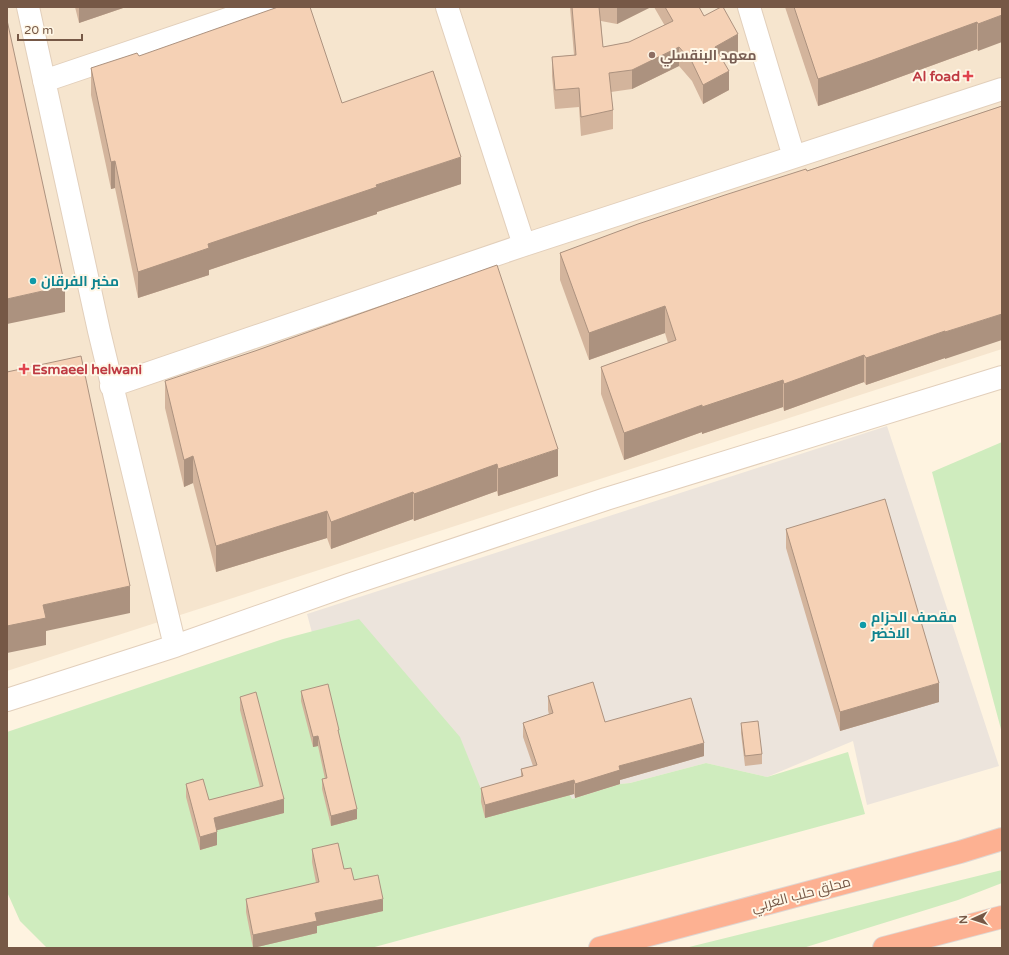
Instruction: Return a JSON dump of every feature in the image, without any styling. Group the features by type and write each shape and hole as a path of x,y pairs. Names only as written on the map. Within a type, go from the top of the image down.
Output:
{"highway":[{"name":"محلق حلب الغربي","path":"600,948 1002,840"},
{"path":"960,852 1002,843"},
{"path":"977,923 1002,913"},
{"path":"884,948 1002,917"}],"street":[{"path":"28,7 111,386 175,646"},
{"path":"44,81 263,7"},
{"path":"447,7 524,245"},
{"path":"749,7 794,157"},
{"path":"111,386 524,245 1002,89"},
{"path":"7,700 175,646 348,585 606,499 1002,377"}],"shaded area":[{"path":"7,7 1002,7 1002,349 7,671"},
{"path":"887,426 999,766 867,805 853,741 767,777 706,763 630,783 620,784 572,799 391,927 307,614"}],"green space":[{"path":"1002,442 1002,733 932,472"},
{"path":"359,619 460,737 489,809 566,788 572,799 620,784 630,783 706,763 767,777 848,752 865,814 371,948 47,948 20,921 7,892 7,732 283,639"},
{"path":"1002,870 1002,883 958,900 803,948 685,948"}],"building":[{"path":"278,7 310,7 342,103 433,71 461,157 208,244 209,248 138,272 115,161 111,162 91,68 137,53 139,56"},
{"path":"572,7 599,7 603,47 629,42 673,21 665,7 699,7 704,16 723,7 738,34 715,47 729,71 703,85 692,62 679,47 632,70 609,73 613,110 581,117 579,88 555,90 552,57 576,55"},
{"path":"794,7 1002,7 1002,15 978,24 977,22 818,79"},
{"path":"7,20 65,286 7,299"},
{"path":"1002,106 1002,314 945,331 866,358 864,355 784,384 783,380 702,407 702,405 624,433 601,367 676,340 665,306 589,333 560,253 638,224 725,195 806,169 807,171"},
{"path":"497,265 558,449 498,469 497,464 414,494 413,492 331,522 327,511 216,546 193,456 184,460 165,381 255,351"},
{"path":"81,356 130,586 43,605 46,618 7,626 7,372"},
{"name":"مقصف الحزام الاخضر","path":"885,499 939,683 840,712 786,529"},
{"path":"593,682 605,722 691,698 704,743 619,766 620,770 575,784 574,780 485,805 481,788 523,776 521,769 537,765 523,723 553,713 548,696"},
{"path":"328,684 357,809 331,816 322,779 327,778 318,736 313,737 301,691"},
{"path":"256,692 284,799 214,818 217,832 200,837 186,784 203,779 209,800 263,786 240,697"},
{"path":"758,721 762,754 745,756 741,723"},
{"path":"338,843 344,869 351,868 354,880 378,875 383,899 315,913 317,921 253,935 246,899 319,882 312,849"}],"place":[{"name":"معهد البنقسلي","path":"652,55"},
{"name":"Al foad","path":"968,76"},
{"name":"مخبر الفرقان","path":"33,281"},
{"name":"Esmaeel helwani","path":"24,369"},
{"name":"مقصف الحزام الاخضر","path":"863,625"}]}
